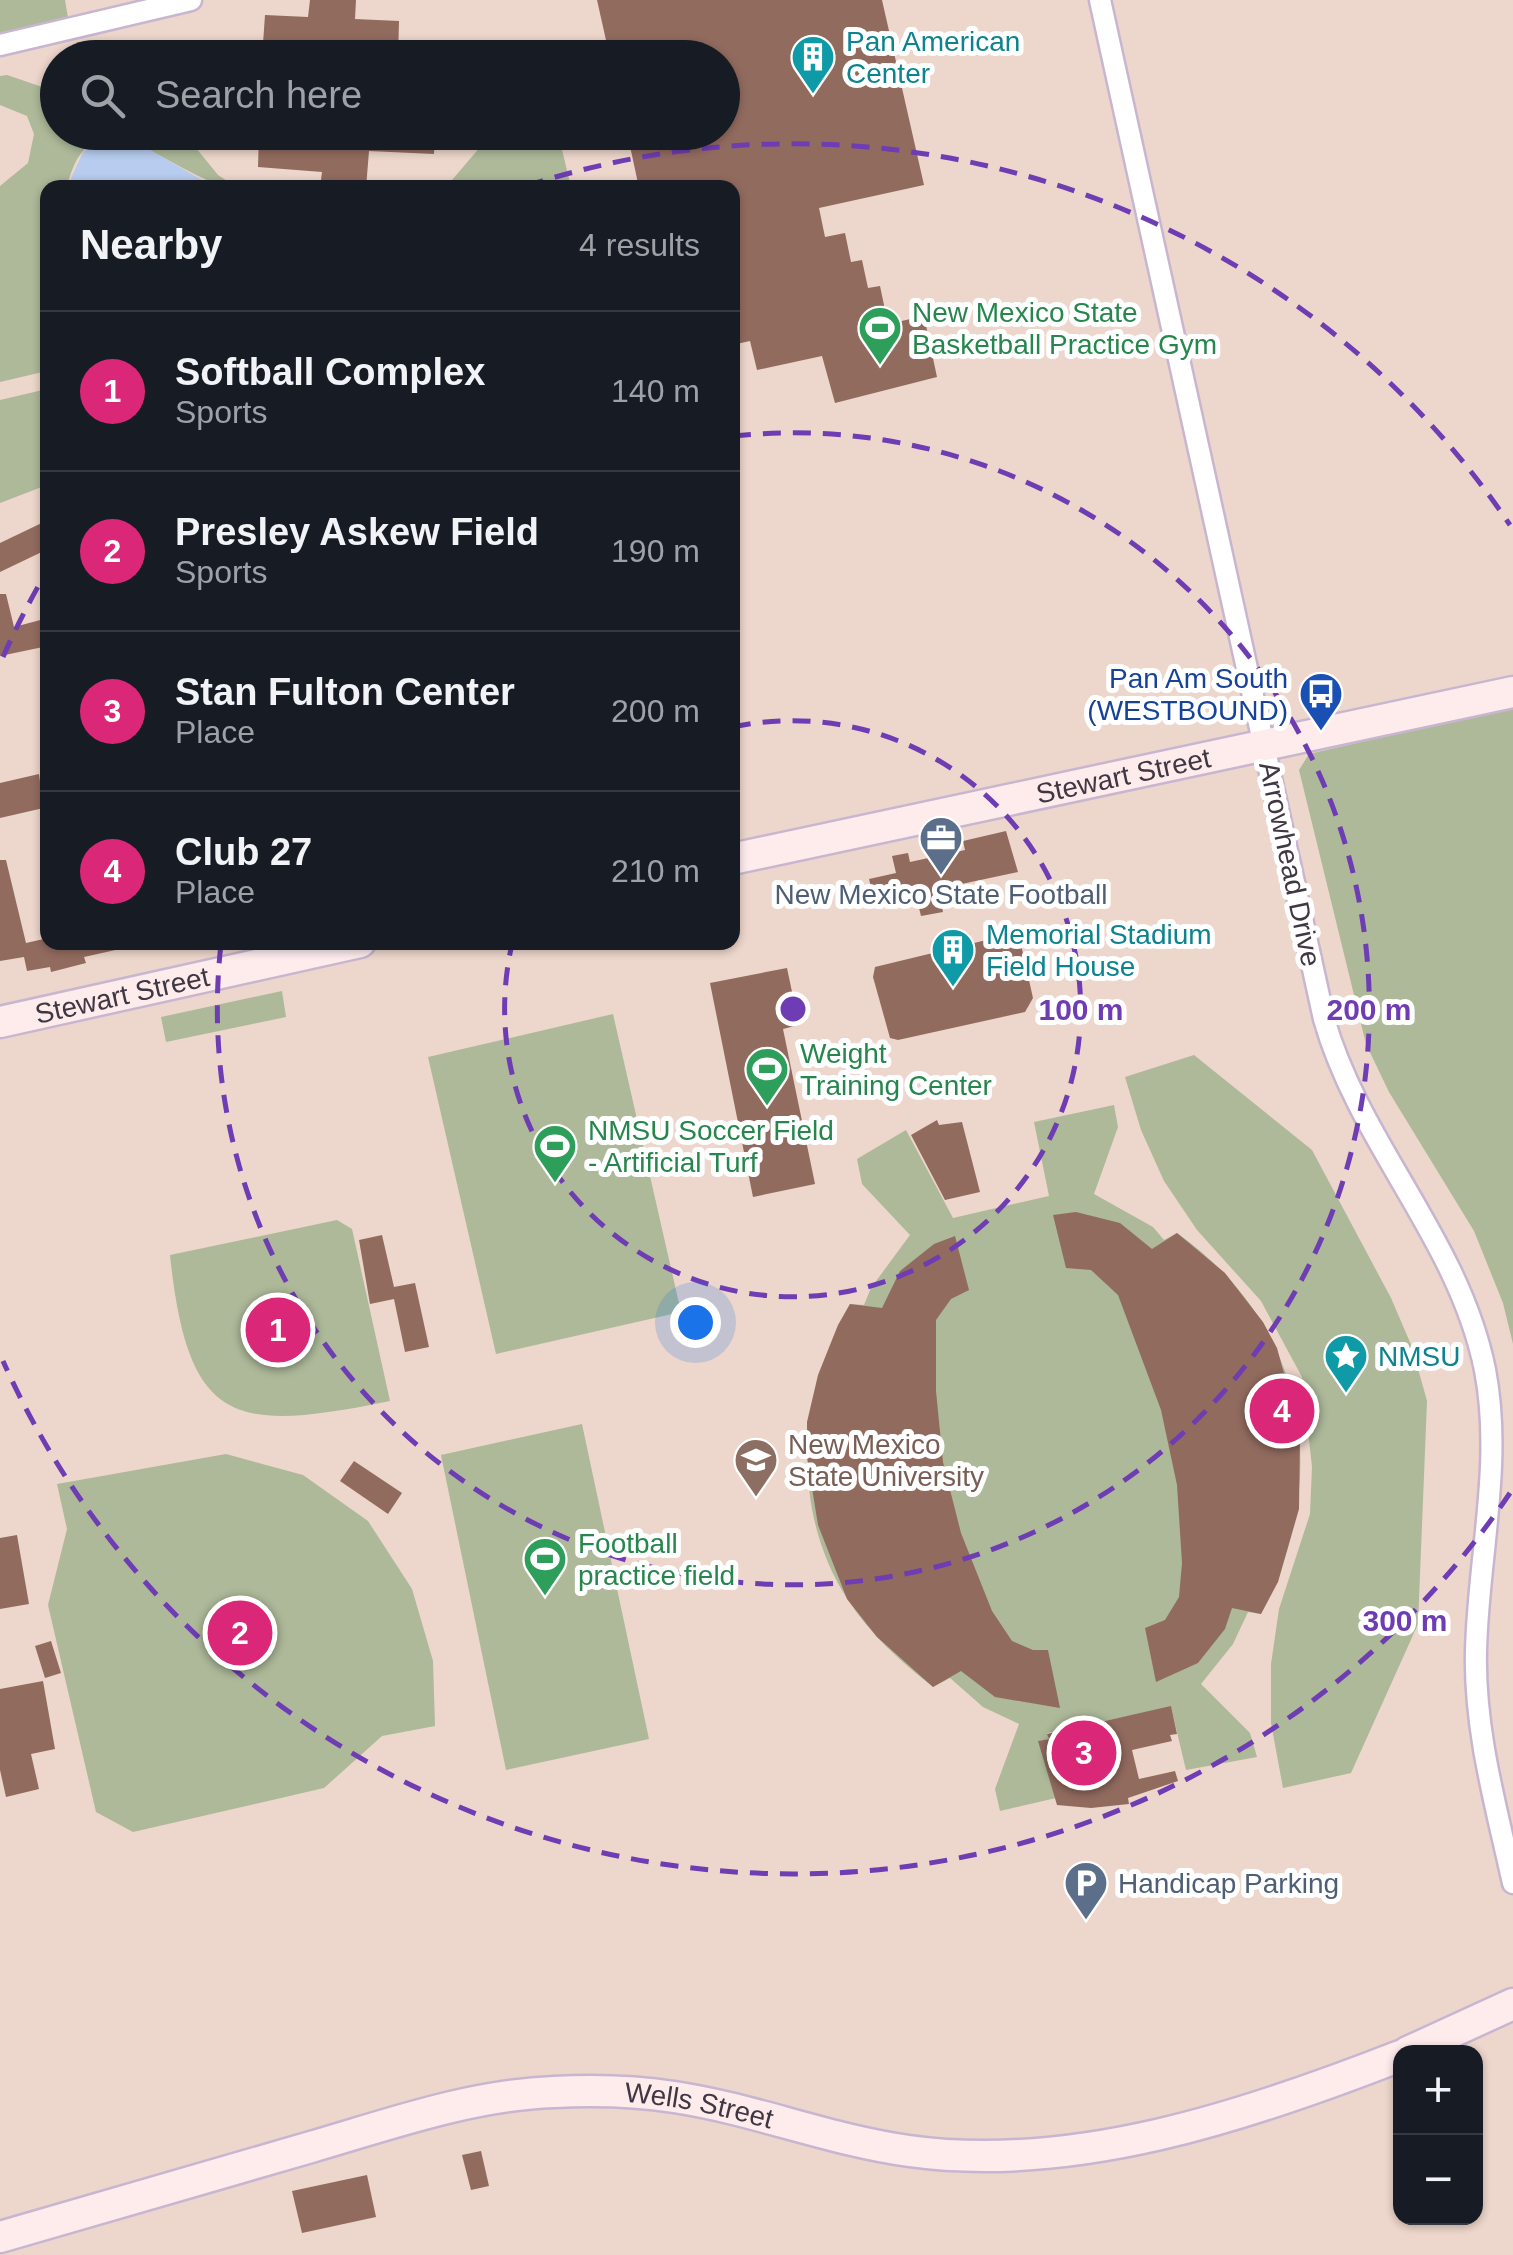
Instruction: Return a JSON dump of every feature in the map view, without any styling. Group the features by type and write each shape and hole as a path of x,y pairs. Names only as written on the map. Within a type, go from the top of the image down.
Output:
{"street":[{"path":"0,45 190,0"},
{"name":"Arrowhead Drive","path":"1100,0 1332,1048 1356,1102 1448,1260 1469,1309 1485,1372 1491,1462 1476,1682 1481,1738 1513,1883"},
{"name":"Stewart Street","path":"740,857 1513,692"},
{"name":"Stewart Street","path":"0,1022 324,950"},
{"path":"1423,2045 1513,2004"},
{"name":"Wells Street","path":"0,2237 393,2123 520,2094 582,2091 675,2097 876,2146 952,2155 1011,2155 1076,2148 1178,2128 1272,2101 1393,2058"}],"shaded area":[{"name":"New Mexico State University","path":"0,0 1513,0 1513,2255 0,2255"}],"green space":[{"path":"0,0 65,0 68,18 0,33"},
{"path":"0,76 40,86 40,150 86,150 79,156 70,180 40,180 40,373 0,382 0,186 28,163 34,134 27,116 0,105"},
{"path":"148,150 198,150 226,180 207,180"},
{"path":"478,150 562,150 569,180 452,180"},
{"path":"40,391 40,488 0,503 0,400"},
{"path":"1513,707 1513,1344 1503,1303 1474,1231 1389,1092 1366,1044 1299,770 1309,754"},
{"path":"282,991 286,1017 166,1042 161,1017"},
{"name":"NMSU Soccer Field - Artificial Turf","path":"613,1014 681,1312 496,1354 428,1057"},
{"path":"1194,1055 1312,1150 1391,1298 1412,1347 1427,1401 1418,1624 1351,1773 1283,1788 1271,1723 1271,1664 1279,1609 1310,1514 1312,1467 1302,1377 1261,1301 1197,1230 1164,1181 1141,1130 1125,1077"},
{"path":"1114,1105 1118,1127 1094,1194 1153,1227 1164,1240 1177,1233 1221,1270 1255,1312 1280,1358 1295,1406 1300,1457 1297,1509 1283,1562 1261,1614 1248,1612 1233,1644 1201,1684 1250,1733 1257,1757 1186,1770 1171,1707 1047,1733 1049,1739 1039,1741 1056,1798 1000,1811 995,1789 1019,1724 983,1707 950,1678 933,1687 887,1647 848,1600 829,1565 816,1528 809,1490 811,1413 820,1375 850,1304 864,1305 871,1288 910,1235 862,1184 857,1159 906,1130 953,1218 1049,1196 1034,1122"},
{"path":"337,1220 352,1229 390,1401 292,1416 256,1414 228,1404 206,1385 190,1354 178,1312 170,1255"},
{"name":"Football practice field","path":"582,1424 649,1739 506,1770 441,1455"},
{"path":"226,1454 303,1475 368,1521 412,1589 433,1661 435,1726 382,1736 324,1788 133,1832 96,1812 48,1605 67,1529 57,1484"}],"water":[{"path":"150,150 202,180 70,180 83,152"}],"building":[{"path":"310,0 356,0 355,19 399,21 398,40 263,40 265,15 308,17"},
{"name":"Pan American Center","path":"597,0 882,0 924,185 819,208 825,237 845,233 851,262 862,260 868,288 880,286 888,324 924,316 937,377 835,403 822,356 757,370 750,341 740,343 740,180 637,180 631,150 740,150 740,40 606,40"},
{"path":"258,150 434,150 434,154 369,151 367,180 321,180 322,172 258,167"},
{"path":"40,524 40,553 0,572 0,543"},
{"path":"0,594 6,594 14,627 40,620 40,648 0,656"},
{"path":"39,774 40,809 0,818 0,783"},
{"name":"New Mexico State Football","path":"1006,831 1018,872 938,889 943,912 921,916 917,900 901,904 900,898 863,906 859,889 871,887 869,879 896,873 892,856 908,853 910,862 965,850 963,841"},
{"path":"0,860 6,860 26,943 40,940 40,950 116,950 84,957 86,963 51,972 50,967 27,971 24,957 0,961"},
{"name":"Memorial Stadium Field House","path":"1007,935 1020,940 1033,998 1025,1012 898,1040 890,1038 873,977 875,967"},
{"name":"Weight Training Center","path":"787,968 799,1025 783,1029 815,1184 753,1197 710,983"},
{"path":"937,1120 939,1125 962,1122 980,1192 945,1200 911,1135"},
{"path":"1076,1212 1120,1223 1152,1249 1177,1233 1225,1273 1263,1322 1277,1348 1300,1432 1299,1509 1278,1582 1261,1614 1232,1608 1225,1629 1198,1663 1156,1682 1145,1628 1165,1620 1179,1597 1182,1563 1177,1485 1161,1410 1118,1295 1091,1270 1066,1268 1053,1215"},
{"path":"382,1235 394,1287 415,1283 429,1347 405,1352 394,1299 370,1304 359,1240"},
{"path":"955,1236 969,1290 951,1299 936,1320 936,1391 943,1462 961,1533 992,1611 1012,1641 1033,1650 1048,1650 1060,1708 995,1697 961,1671 933,1687 877,1637 847,1599 818,1525 807,1457 807,1422 818,1375 838,1325 850,1304 882,1308 900,1271 934,1244"},
{"path":"354,1461 402,1493 388,1514 340,1481"},
{"path":"17,1535 29,1604 0,1609 0,1538"},
{"path":"51,1641 61,1673 45,1678 35,1646"},
{"path":"43,1681 55,1749 31,1754 39,1789 6,1797 0,1770 0,1689"},
{"path":"1171,1706 1177,1734 1170,1735 1172,1741 1132,1750 1139,1779 1175,1771 1178,1781 1128,1798 1129,1804 1091,1808 1057,1805 1038,1741 1049,1739 1047,1734"},
{"path":"481,2151 489,2186 471,2190 462,2155"},
{"path":"367,2175 376,2217 302,2233 292,2191"}],"place":[{"name":"Pan American Center","path":"813,95"},
{"name":"New Mexico State Basketball Practice Gym","path":"880,366"},
{"name":"Pan Am South (WESTBOUND)","path":"1321,732"},
{"name":"New Mexico State Football","path":"941,876"},
{"name":"Memorial Stadium Field House","path":"953,988"},
{"name":"Weight Training Center","path":"767,1107"},
{"name":"NMSU Soccer Field - Artificial Turf","path":"555,1184"},
{"name":"Softball Complex","path":"278,1330"},
{"name":"NMSU","path":"1346,1394"},
{"name":"Club 27","path":"1282,1411"},
{"name":"New Mexico State University","path":"756,1498"},
{"name":"Football practice field","path":"545,1597"},
{"name":"Presley Askew Field","path":"240,1633"},
{"name":"Stan Fulton Center","path":"1084,1753"},
{"name":"Handicap Parking","path":"1086,1921"}]}
